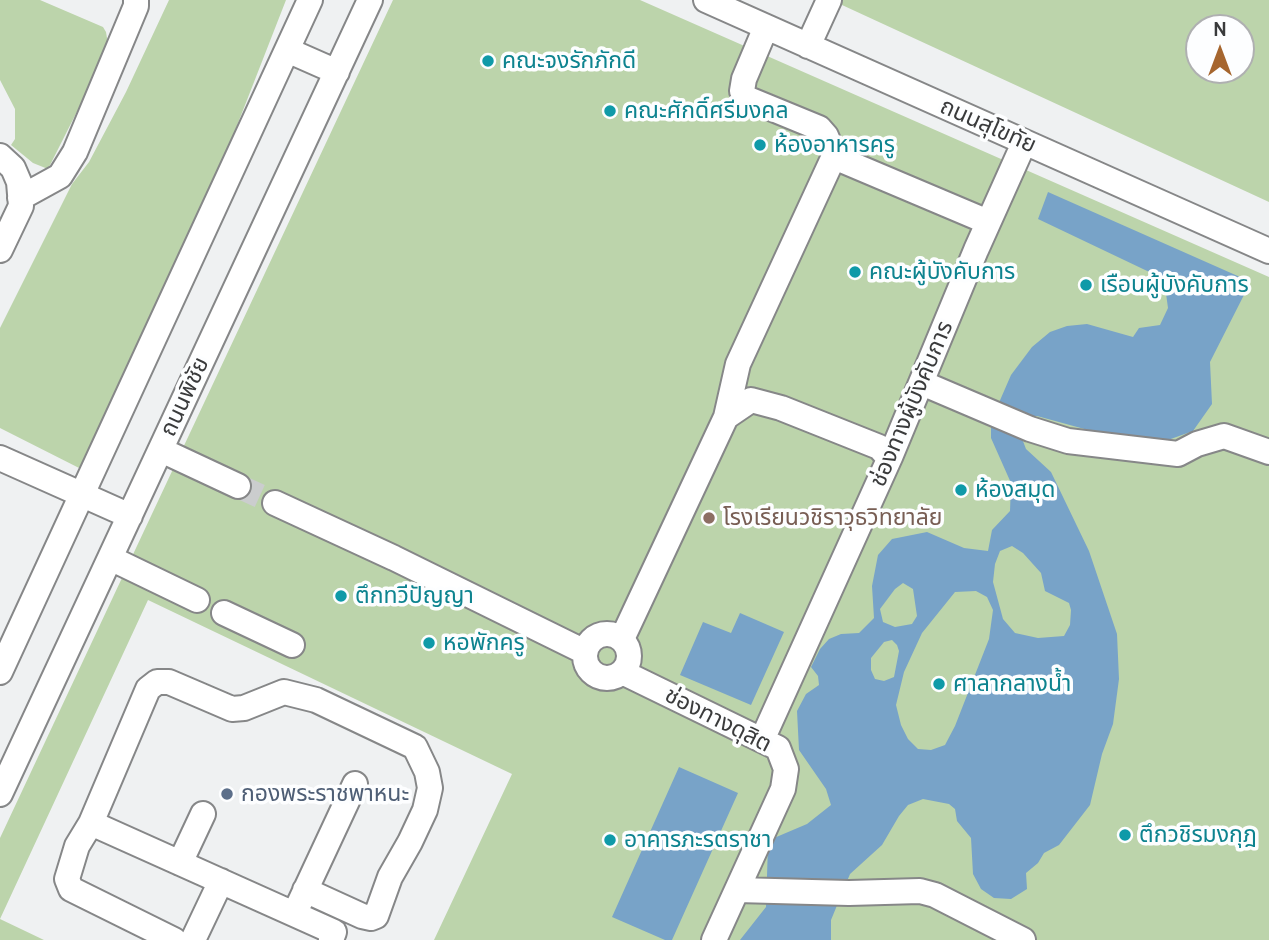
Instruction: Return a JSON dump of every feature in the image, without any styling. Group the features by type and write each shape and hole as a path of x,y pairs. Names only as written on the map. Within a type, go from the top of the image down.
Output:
{"street":[{"path":"20,198 60,176 75,152 136,6 136,0"},
{"path":"0,672 310,0"},
{"name":"ถนนพิชัย","path":"0,794 370,0"},
{"name":"ถนนสุโขทัย","path":"706,0 1269,251"},
{"path":"808,46 829,0"},
{"path":"766,27 742,91 746,98 819,128 827,136 839,159 988,222"},
{"path":"287,50 337,72"},
{"name":"ช่องทางผู้บังคับการ","path":"762,740 922,383 1024,142"},
{"path":"622,639 726,417 738,364 835,154"},
{"path":"0,250 21,206 19,182 13,168 2,162"},
{"path":"922,383 1030,429 1068,441 1178,454 1224,436 1269,452"},
{"path":"726,417 751,400 781,408 879,447 889,458"},
{"path":"160,450 238,486"},
{"path":"0,458 130,516"},
{"path":"275,503 585,652"},
{"path":"110,558 197,600"},
{"path":"224,613 292,645"},
{"path":"601,634 616,635 622,639 629,652 627,667 609,678 595,675 586,663 585,652 589,642 601,634"},
{"name":"ช่องทางดุสิต","path":"622,672 778,748 786,769 783,789 748,890 714,940"},
{"path":"174,940 71,889 67,879 77,846 91,823 148,689 157,682 169,682 232,709 244,708 284,692 316,700 415,747 427,772 430,788 425,810 390,877 376,916 362,916 305,890"},
{"path":"294,914 355,783"},
{"path":"180,863 204,814"},
{"path":"91,823 334,932 331,940"},
{"path":"193,940 220,881"},
{"path":"748,890 920,891 935,895 1019,939"}],"green space":[{"path":"0,0 40,0 103,27 106,32 108,44 102,62 48,169 33,163 11,145 15,139 15,109 0,80"},
{"path":"169,0 286,0 199,223 87,472 0,428 0,328 72,184 89,162 126,92"},
{"name":"โรงเรียนวชิราวุธวิทยาลัย","path":"393,0 640,0 1269,277 1269,940 434,940 512,774 148,600 0,919 0,838"},
{"path":"841,0 1269,0 1269,202 842,5"},
{"path":"0,919 44,940 0,940"}],"water":[{"path":"1048,192 1240,277 1248,287 1210,362 1212,404 1193,431 1168,440 1110,436 1037,416 1025,417 1021,436 1026,449 1051,472 1089,551 1117,634 1119,679 1113,724 1102,754 1090,805 1059,845 1044,853 1038,863 1026,873 1027,889 1011,899 994,898 981,889 973,874 971,838 957,821 955,809 949,804 923,799 908,805 882,845 850,874 831,920 831,940 740,940 766,907 768,845 774,838 807,824 831,805 826,789 799,750 797,711 806,694 819,685 818,676 811,667 820,649 829,639 841,634 859,633 874,618 872,586 878,555 892,539 927,532 964,548 988,551 992,530 1010,511 1011,483 991,438 991,421 1011,375 1032,347 1050,332 1067,326 1087,324 1133,337 1139,328 1160,325 1168,308 1164,279 1038,219","holes":["1012,546 1023,553 1041,573 1045,591 1069,603 1070,625 1064,636 1038,638 1015,633 1003,619 993,582 1000,551","903,583 913,589 917,616 912,624 895,627 883,622 880,609","976,591 987,597 993,610 989,639 945,745 931,750 918,749 908,739 896,705 904,672 922,633 955,592","892,640 899,651 894,677 884,681 875,679 871,670 871,658 884,642"]},
{"path":"740,613 784,632 751,705 680,675 703,622 731,633"},
{"path":"679,767 738,793 672,940 665,940 612,917"}],"tunnel":[{"path":"238,486 275,503"}],"place":[{"name":"คณะจงรักภักดี","path":"488,61"},
{"name":"คณะศักดิ์ศรีมงคล","path":"610,111"},
{"name":"ห้องอาหารครู","path":"760,145"},
{"name":"คณะผู้บังคับการ","path":"855,272"},
{"name":"เรือนผู้บังคับการ","path":"1086,285"},
{"name":"ห้องสมุด","path":"961,490"},
{"name":"โรงเรียนวชิราวุธวิทยาลัย","path":"709,518"},
{"name":"ตึกทวีปัญญา","path":"341,596"},
{"name":"หอพักครู","path":"429,643"},
{"name":"ศาลากลางน้ำ","path":"939,684"},
{"name":"กองพระราชพาหนะ","path":"227,794"},
{"name":"ตึกวชิรมงกุฎ","path":"1125,835"},
{"name":"อาคารภะรตราชา","path":"610,840"}]}
